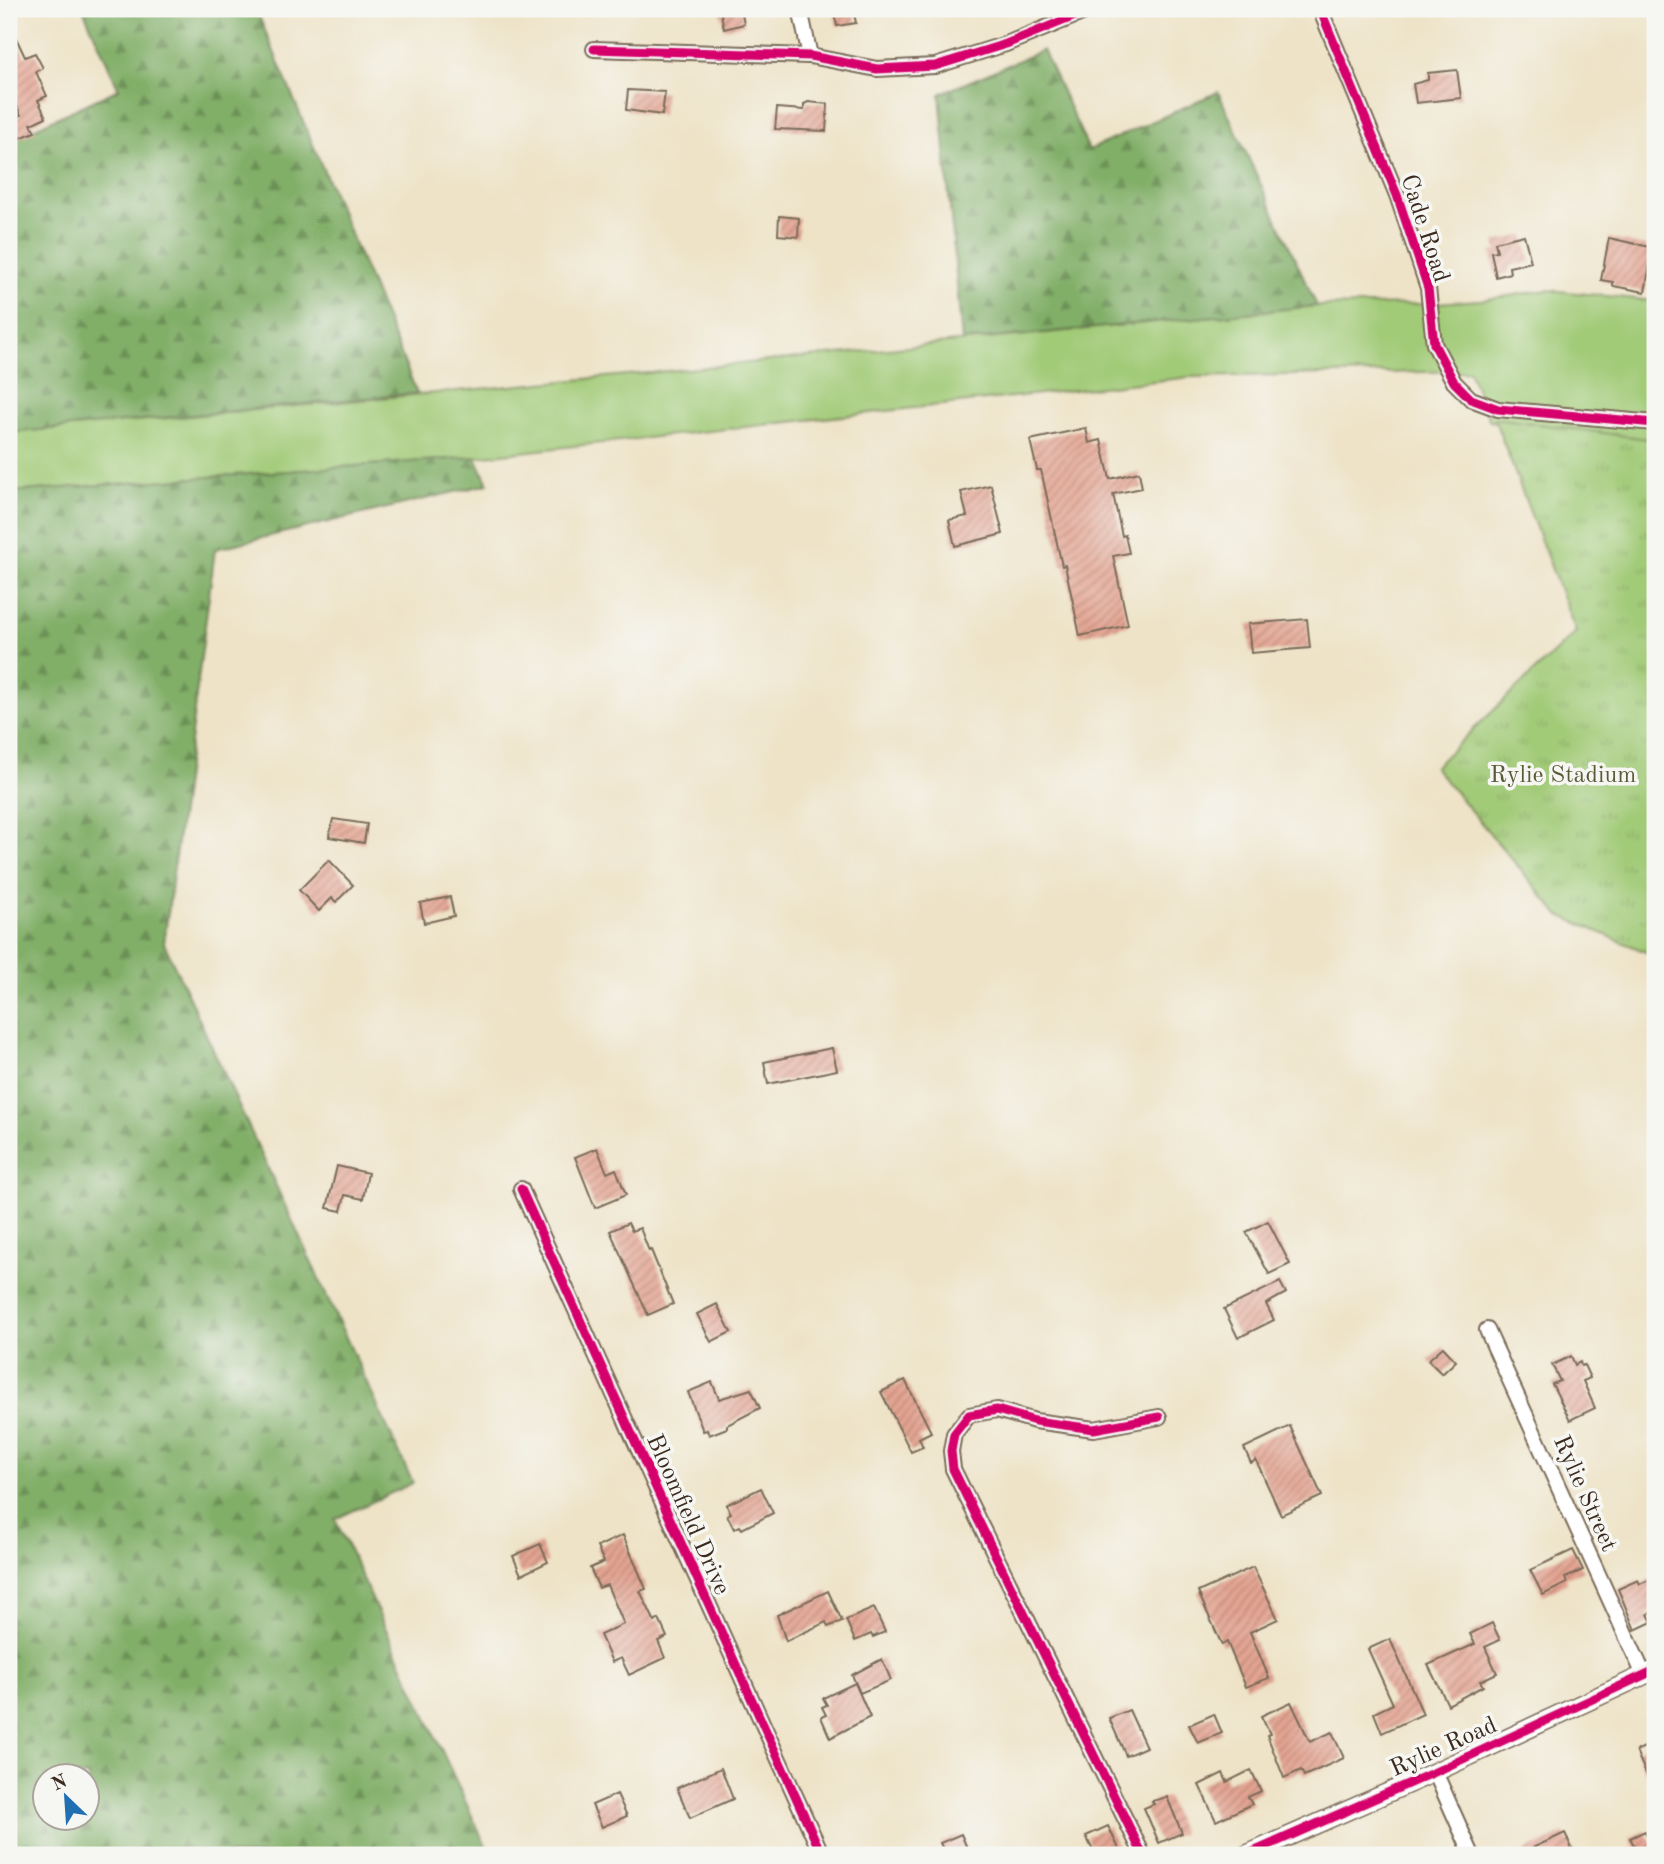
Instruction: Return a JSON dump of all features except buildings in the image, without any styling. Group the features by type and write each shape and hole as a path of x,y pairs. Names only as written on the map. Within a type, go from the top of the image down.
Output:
{"street":[{"path":"800,9 810,56"},
{"path":"594,49 810,56 877,69 935,66 1006,44 1092,9"},
{"name":"Cade Road","path":"1320,9 1397,195 1428,288 1434,344 1454,382 1471,399 1498,409 1655,423"},
{"name":"Bloomfield Drive","path":"521,1189 822,1855"},
{"name":"Rylie Street","path":"1487,1330 1650,1673"},
{"path":"1143,1855 953,1469 951,1451 954,1434 969,1415 997,1410 1035,1421 1094,1429 1159,1417"},
{"name":"Rylie Road","path":"1246,1855 1650,1673"},
{"path":"1435,1772 1472,1855"}],"green space":[{"path":"83,9 256,9 417,393 9,433 9,140 119,89"},
{"path":"1043,50 1089,150 1218,92 1317,306 962,341 940,94"},
{"path":"1548,290 1655,301 1655,442 1490,421 1469,371 1191,377 476,457 9,492 9,433 1317,306 1481,300"},
{"name":"Rylie Stadium","path":"1494,418 1655,440 1655,956 1559,915 1434,767 1576,632"},
{"path":"476,457 488,484 215,549 164,943 413,1483 335,1519 490,1855 9,1855 9,492"}],"cycle path":[{"path":"594,49 810,56 877,69 935,66 1006,44 1092,9"},
{"path":"1320,9 1397,195 1428,288 1434,344 1454,382 1471,399 1498,409 1655,423"},
{"path":"521,1189 822,1855"},
{"path":"1143,1855 953,1469 951,1451 954,1434 969,1415 997,1410 1035,1421 1094,1429 1159,1417"},
{"path":"1246,1855 1435,1772 1655,1670"}]}
